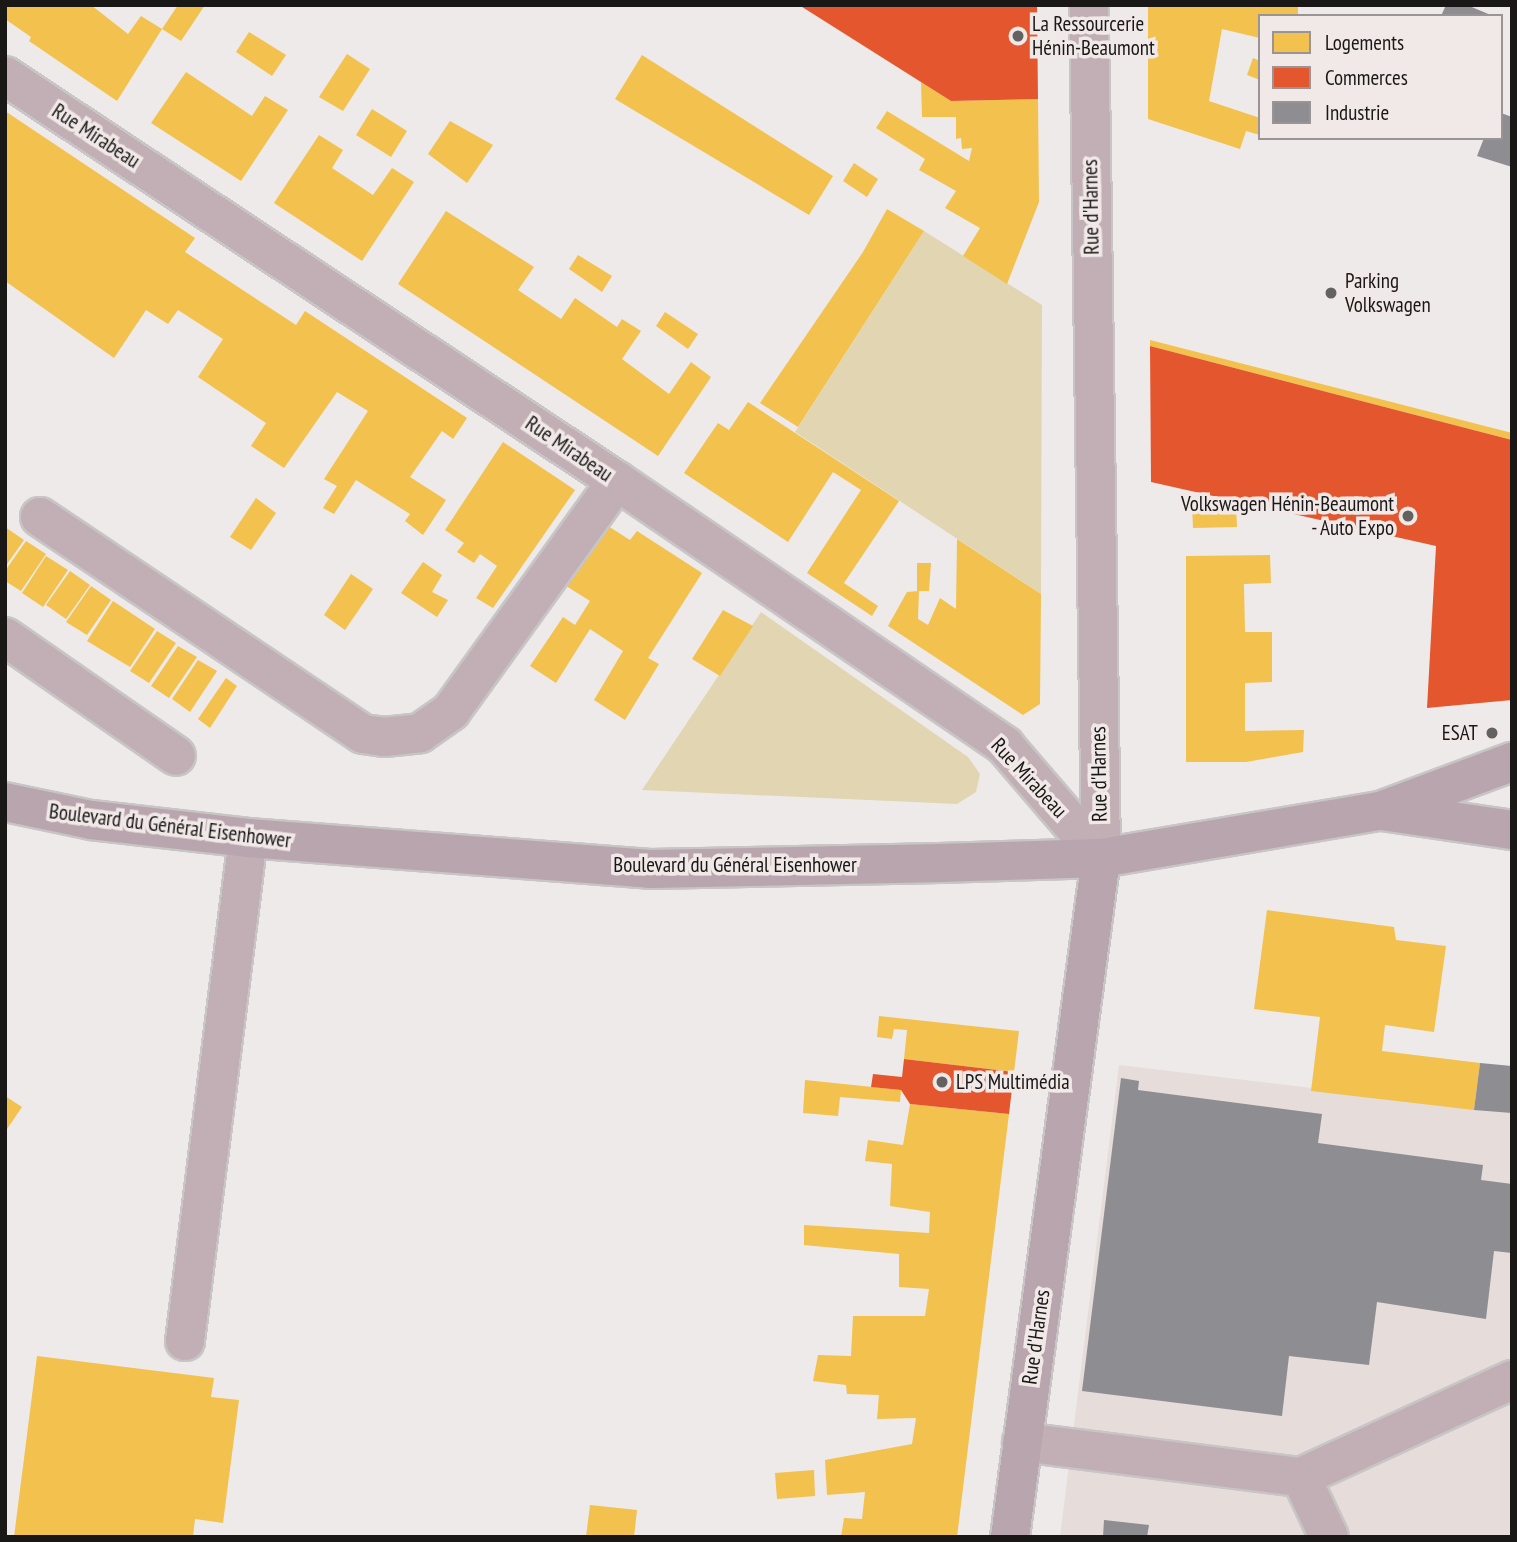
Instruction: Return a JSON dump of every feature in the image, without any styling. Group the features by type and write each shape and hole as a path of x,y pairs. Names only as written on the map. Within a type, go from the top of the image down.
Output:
{"main road":[{"path":"1380,811 1512,762"},
{"name":"Boulevard du Général Eisenhower","path":"5,802 91,820 247,838 650,869 1101,858 1380,811"},
{"path":"1380,811 1512,830"},
{"name":"Rue d'Harnes","path":"1010,1537 1101,858"}],"street":[{"name":"Rue d'Harnes","path":"1088,5 1101,858"},
{"name":"Rue Mirabeau","path":"5,76 617,481 1005,746 1101,858"},
{"path":"40,517 363,734 384,737 420,733 451,711 617,481"},
{"path":"5,637 176,757"},
{"path":"185,1341 247,838"},
{"path":"1021,1442 1301,1477 1512,1380"},
{"path":"1301,1477 1329,1537"}],"shaded area":[{"path":"924,231 1042,305 1041,594 795,432"},
{"path":"761,612 968,757 980,774 976,792 957,804 642,790"},
{"path":"1119,1065 1512,1112 1512,1537 1060,1537"}],"building: Logements":[{"path":"5,5 91,5 128,34 141,16 162,29 117,101 29,41 31,37 5,19"},
{"path":"178,5 205,5 181,41 162,29"},
{"path":"1148,5 1298,5 1298,14 1258,14 1258,38 1222,29 1209,101 1258,117 1258,134 1246,131 1240,149 1148,119"},
{"path":"249,32 286,55 272,76 236,52"},
{"path":"347,54 370,69 343,111 319,97"},
{"path":"642,55 833,176 809,215 615,99"},
{"path":"1253,58 1258,60 1258,79 1247,75"},
{"path":"186,72 252,116 265,96 288,110 241,181 151,123"},
{"path":"921,82 951,101 1038,99 1039,202 1007,284 963,256 980,228 945,208 956,191 919,170 925,159 876,128 887,111 969,161 972,148 962,149 961,138 956,139 956,117 922,117"},
{"path":"372,109 407,131 391,157 356,135"},
{"path":"5,111 195,238 185,252 296,325 305,311 467,418 453,439 442,431 410,477 446,500 423,535 405,521 410,514 356,480 334,514 323,508 337,486 324,479 368,411 337,392 284,468 251,446 266,423 198,377 223,339 178,310 168,324 146,310 114,358 5,281"},
{"path":"450,121 493,145 467,183 428,154"},
{"path":"319,135 343,150 332,168 373,195 392,168 414,182 362,261 274,203"},
{"path":"854,163 878,179 867,197 843,181"},
{"path":"887,209 924,231 798,427 760,403 863,252"},
{"path":"446,211 534,267 518,290 561,319 575,298 617,327 622,319 641,331 622,359 669,394 691,362 711,377 658,456 398,284"},
{"path":"578,255 612,276 602,292 569,269"},
{"path":"665,312 698,334 688,349 656,326"},
{"path":"1150,340 1512,433 1512,440 1150,346"},
{"path":"748,402 899,501 844,583 878,606 872,616 807,573 861,490 833,472 788,542 684,473 718,423 729,430"},
{"path":"503,442 575,490 493,608 476,598 497,566 480,554 474,563 457,552 464,543 445,530"},
{"path":"256,498 276,513 251,550 230,537"},
{"path":"1192,505 1236,505 1237,527 1193,528"},
{"path":"608,526 630,540 637,531 702,573 648,658 659,664 625,720 594,700 623,651 590,629 556,683 530,666 563,617 575,625 590,601 563,584"},
{"path":"5,527 24,540 5,567"},
{"path":"957,539 1041,594 1040,704 1023,715 888,626 907,592 919,591 918,619 928,625 940,598 956,609"},
{"path":"26,541 46,554 21,591 5,581 5,571"},
{"path":"1270,555 1271,583 1244,584 1245,632 1272,632 1272,682 1245,683 1245,731 1304,730 1303,752 1246,762 1186,762 1186,556"},
{"path":"46,556 68,570 43,607 22,593"},
{"path":"423,562 442,575 432,592 448,600 437,617 401,593"},
{"path":"917,563 931,563 929,591 917,591"},
{"path":"70,571 90,585 66,619 46,605"},
{"path":"351,574 373,589 345,630 324,615"},
{"path":"91,586 111,600 87,635 66,622"},
{"path":"113,601 155,629 130,667 87,641"},
{"path":"723,610 753,626 720,676 692,659"},
{"path":"157,631 176,643 149,683 130,671"},
{"path":"178,646 197,657 169,698 151,686"},
{"path":"198,660 217,671 190,712 172,699"},
{"path":"226,678 237,686 210,728 198,719"},
{"path":"1267,910 1394,927 1396,940 1446,946 1434,1032 1385,1025 1382,1051 1480,1063 1474,1110 1311,1091 1320,1017 1254,1009"},
{"path":"879,1016 1019,1031 1014,1072 904,1059 907,1030 894,1029 892,1039 877,1037"},
{"path":"805,1080 901,1090 900,1102 840,1097 838,1116 803,1113"},
{"path":"5,1096 22,1107 5,1132"},
{"path":"910,1104 1009,1114 957,1537 841,1537 844,1518 862,1519 865,1492 827,1495 825,1460 912,1444 916,1418 877,1419 879,1395 847,1394 846,1385 813,1381 818,1355 851,1356 853,1316 925,1316 929,1289 899,1287 899,1254 804,1245 804,1225 929,1233 930,1212 890,1206 892,1164 865,1161 868,1140 903,1145"},
{"path":"37,1356 214,1378 211,1397 239,1400 223,1523 195,1519 193,1537 14,1537"},
{"path":"814,1470 815,1496 777,1499 775,1473"},
{"path":"590,1505 637,1510 634,1537 586,1537"}],"building: Commerces":[{"path":"799,5 1037,5 1038,99 951,101"},
{"name":"Volkswagen Hénin-Beaumont - Auto Expo","path":"1150,346 1512,440 1512,700 1427,708 1436,546 1151,482"},
{"name":"LPS Multimédia","path":"904,1059 1014,1072 1009,1114 910,1104 901,1090 871,1087 873,1074 902,1077"}],"building: Industrie":[{"path":"1446,5 1467,5 1488,14 1442,14"},
{"path":"1503,114 1512,117 1512,167 1477,156 1483,140 1503,140"},
{"path":"1480,1063 1512,1066 1512,1113 1474,1110"},
{"path":"1121,1078 1139,1081 1138,1090 1322,1114 1318,1143 1483,1165 1481,1180 1512,1184 1512,1253 1494,1251 1486,1319 1377,1302 1369,1365 1289,1356 1282,1416 1082,1391"},
{"path":"1104,1520 1149,1525 1147,1537 1103,1537"}],"place":[{"name":"La Ressourcerie Hénin-Beaumont","path":"1018,36"},
{"name":"Parking Volkswagen","path":"1331,293"},
{"name":"Volkswagen Hénin-Beaumont - Auto Expo","path":"1408,516"},
{"name":"ESAT","path":"1492,733"},
{"name":"LPS Multimédia","path":"942,1082"}]}
